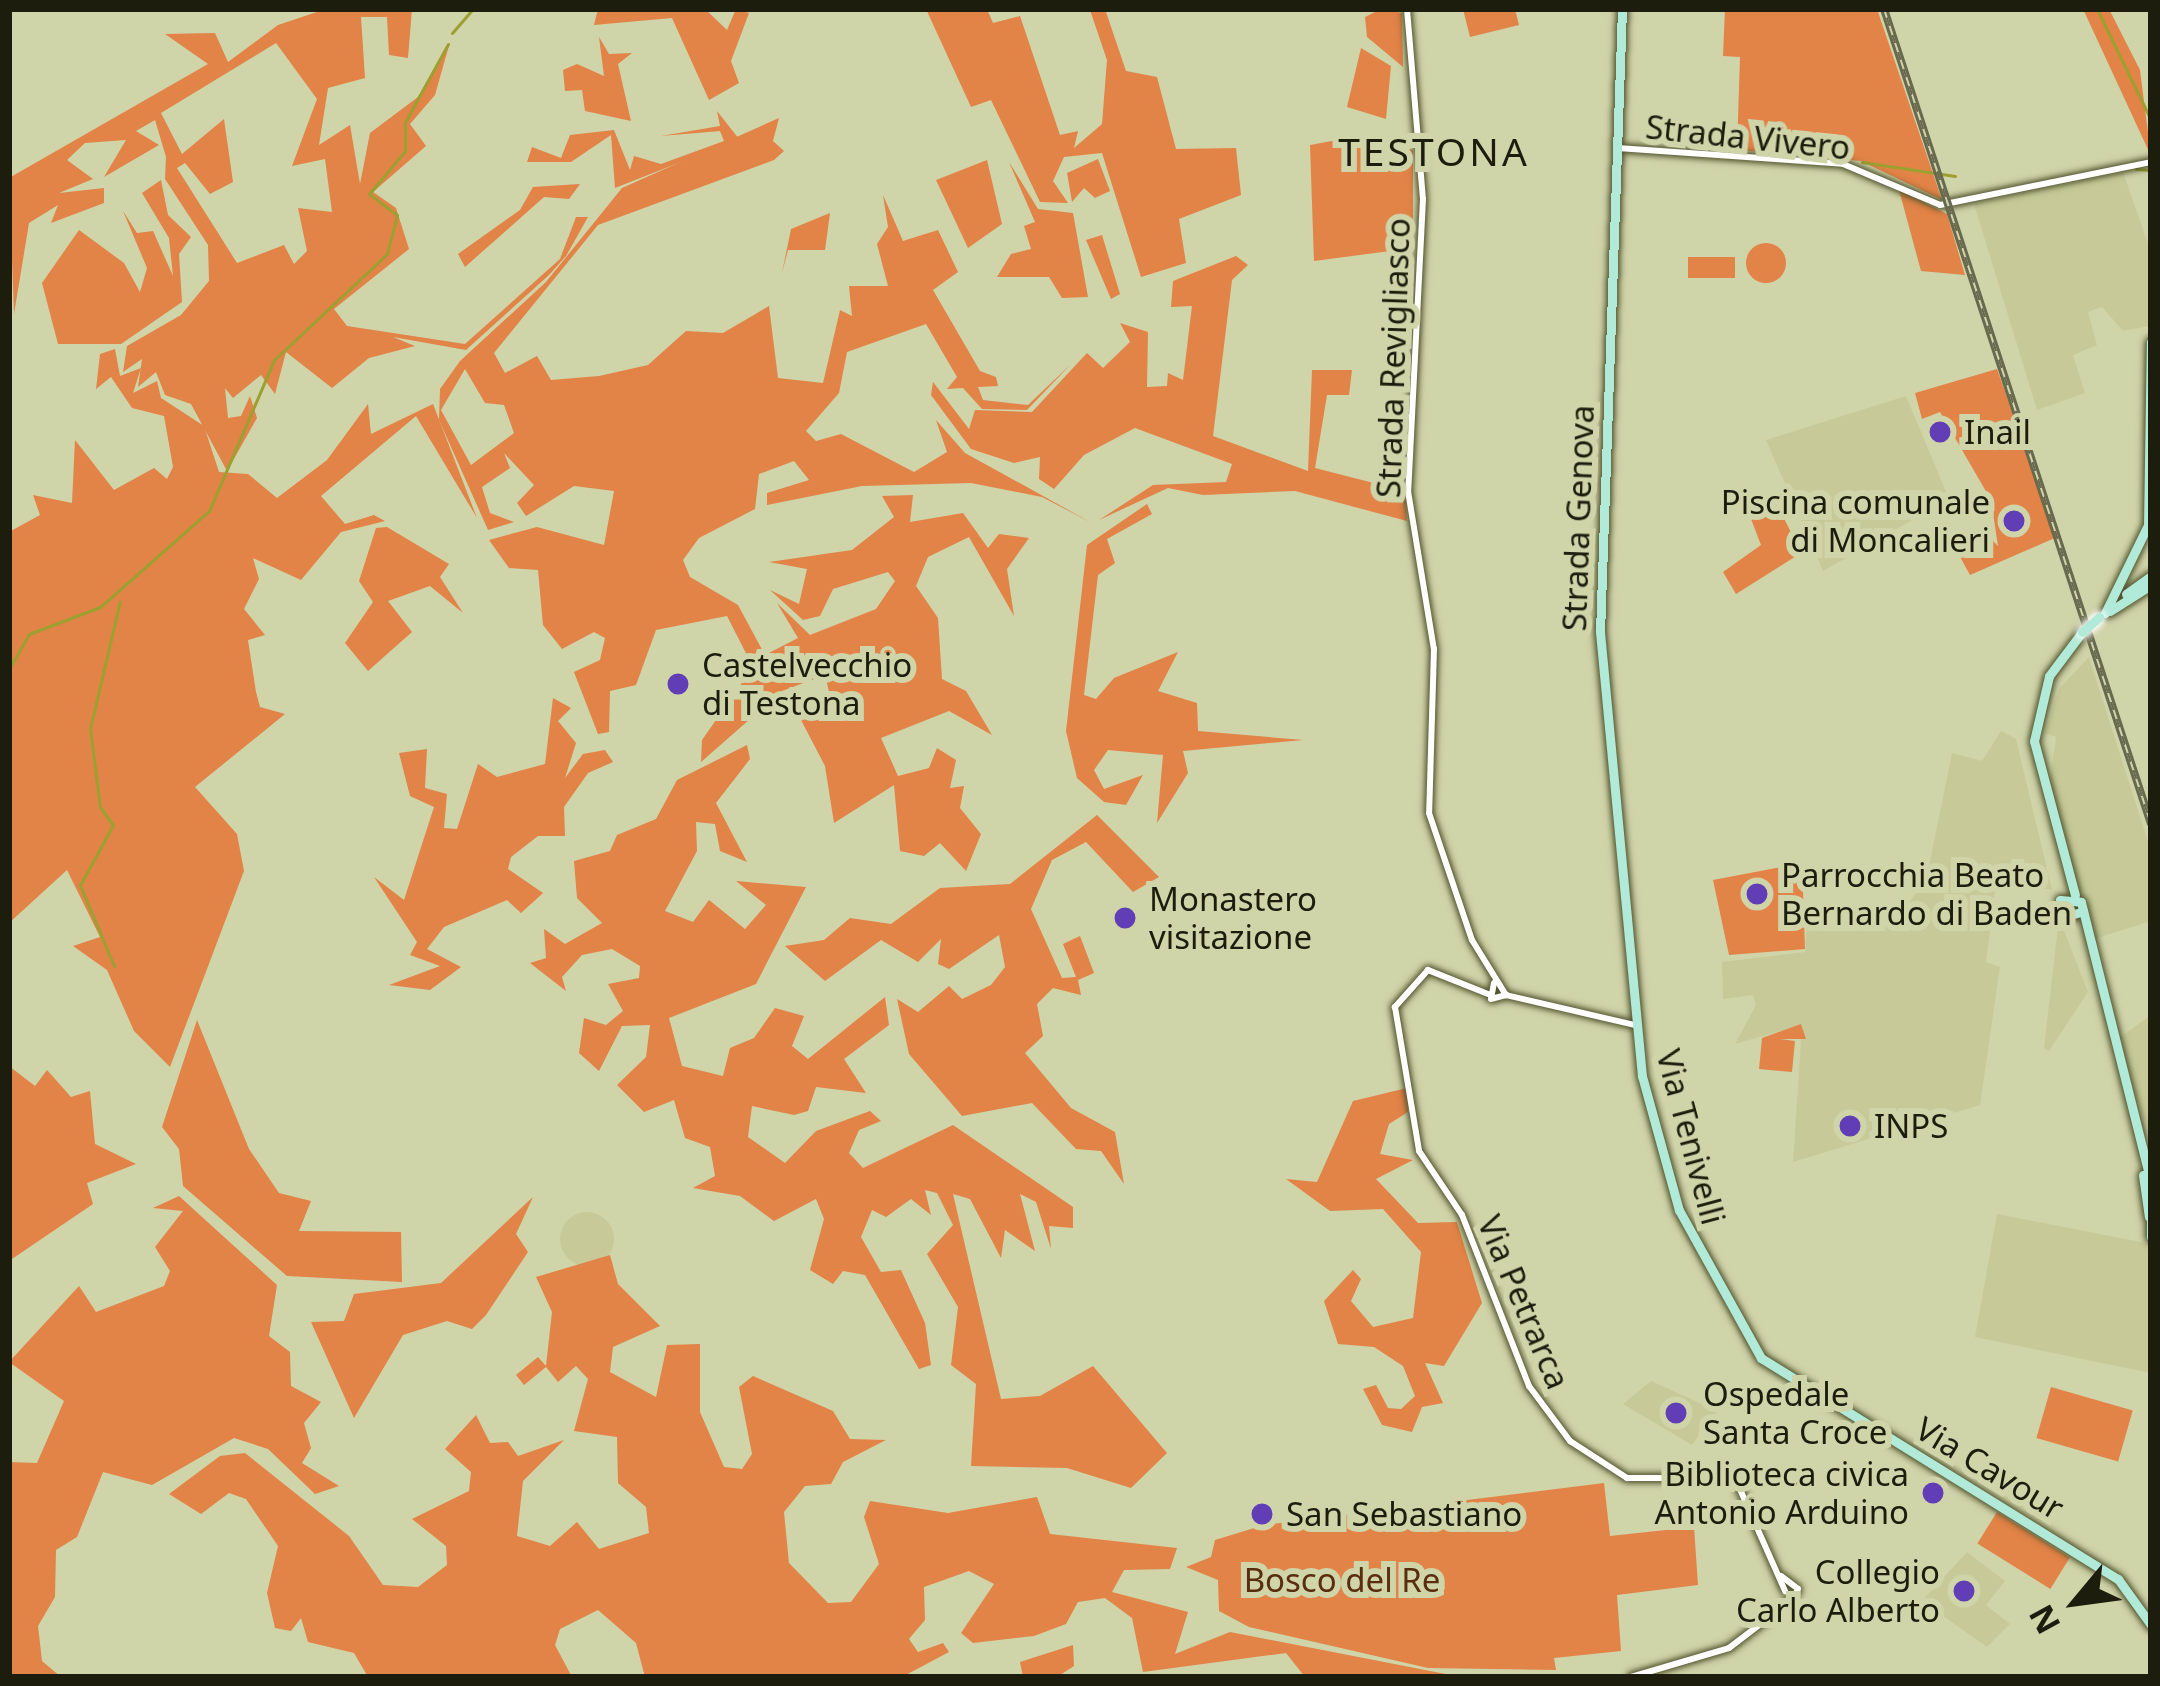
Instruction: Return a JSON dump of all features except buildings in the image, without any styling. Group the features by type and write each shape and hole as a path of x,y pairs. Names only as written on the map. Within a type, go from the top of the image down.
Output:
{"main road":[{"name":"Strada Genova","path":"1622,9 1600,632 1635,1026"},
{"path":"2107,611 2147,525 2151,342"},
{"path":"2151,584 2107,611 2054,664 2035,721 2061,860 2066,919 2150,1216 2151,1237"},
{"path":"2061,860 2081,912 2151,1183"},
{"path":"2062,898 2076,896"},
{"path":"2066,919 2081,912"},
{"name":"Via Tenivelli","path":"1635,1026 1655,1131 1700,1259"},
{"name":"Via Cavour","path":"1700,1259 1766,1362 2118,1580 2151,1625"}],"street":[{"name":"Strada Revigliasco","path":"1407,9 1423,199 1408,491 1434,649 1429,813 1494,983 1506,995"},
{"name":"Strada Vivero","path":"1617,148 1842,164 1940,205 2151,162"},
{"name":"Via Petrarca","path":"1494,983 1475,983 1428,970 1397,997 1419,1151 1462,1216 1539,1403 1570,1441 1627,1478 1736,1478 1789,1593 1780,1613 1725,1650 1631,1677"},
{"path":"1475,983 1488,994 1635,1026"},
{"path":"1488,994 1494,983"}],"shaded area":[{"path":"2123,172 2151,252 2150,326 2123,331 2102,307 2088,312 2097,345 2073,355 2085,393 2037,410 1974,204"},
{"path":"1906,396 1949,499 1823,571 1766,440"},
{"path":"2089,657 2151,851 2151,921 2091,940 2050,782 2056,737 2045,733 2059,689"},
{"path":"2001,731 2016,739 2052,890 1976,876 1995,890 1986,962 2000,967 1980,1105 1793,1162 1802,1025 1735,1044 1756,1005 1753,995 1723,999 1722,962 1805,952 1807,922 1899,918 1927,876 1952,753 1982,761"},
{"path":"2059,918 2088,992 2049,1051 2044,1048"},
{"path":"2151,1015 2151,1136 2115,1041"},
{"path":"587,1212 606,1220 614,1239 606,1258 587,1266 568,1258 560,1239 568,1220"},
{"path":"1997,1214 2151,1244 2151,1373 1975,1337"},
{"name":"Ospedale Santa Croce","path":"1651,1381 1717,1411 1692,1445 1623,1404"},
{"name":"Collegio Carlo Alberto","path":"1967,1552 2005,1581 1986,1605 2010,1624 1987,1647 1922,1601"}],"green space":[{"path":"326,9 412,9 408,58 389,55 387,17 361,17 365,78 328,88 319,145 350,125 360,184 370,133 418,97 450,42 435,95 410,124 426,146 373,192 396,208 409,249 334,309 347,326 465,344 560,259 576,217 588,217 566,256 549,275 466,350 393,337 415,346 369,358 332,388 286,352 275,394 261,375 233,398 225,388 228,418 241,416 250,396 257,418 227,471 191,404 165,395 156,372 138,387 142,359 123,372 127,346 181,315 209,281 208,245 165,179 166,157 155,120 136,131 159,145 104,177 126,140 85,143 67,160 93,179 59,193 104,188 104,203 51,223 58,205 29,223 14,314 9,178 208,64 165,34 215,33 228,62 278,25","holes":["276,43 317,99 292,166 325,159 332,212 298,208 307,251 294,264 284,245 237,263 177,168 185,163 210,194 233,182 224,119 182,154 161,113"]},
{"path":"598,9 705,9 727,30 736,9 749,13 731,61 739,83 709,100 672,18 594,25"},
{"path":"926,9 987,9 993,23 1020,16 1060,135 1078,131 1074,148 1102,124 1107,60 1090,10 1105,9 1126,71 1157,77 1176,149 1236,148 1241,195 1179,219 1186,263 1141,277 1102,153 1064,157 1053,181 1068,203 1040,202 991,100 971,107"},
{"path":"1381,9 1402,13 1403,67 1367,37 1365,17"},
{"path":"1463,9 1515,9 1519,25 1470,37"},
{"path":"1725,9 1877,9 1942,200 1861,161 1737,150 1740,57 1723,56"},
{"path":"2083,9 2109,9 2140,70 2151,156"},
{"path":"599,37 609,54 632,53 618,64 631,121 585,111 582,90 565,91 563,70 577,64 604,76"},
{"path":"1361,48 1391,66 1386,119 1347,107"},
{"path":"717,111 739,139 615,188 611,135 571,162 527,162 532,147 561,158 570,135 614,130 630,170 634,156 661,164 724,141 720,131 661,136 720,126"},
{"path":"779,118 773,141 784,151 774,160 598,225 494,353 505,373 537,356 551,380 648,365 686,331 723,333 769,306 778,378 823,383 840,310 852,316 849,286 888,286 877,244 888,227 883,195 903,241 938,230 958,272 933,290 980,371 996,377 998,386 978,387 983,400 1028,405 1071,364 1027,410 982,409 963,388 947,389 957,377 926,324 847,352 839,393 806,431 816,441 841,434 914,472 947,452 936,420 965,453 1092,523 1042,497 971,483 862,486 767,505 767,493 809,480 794,461 759,474 755,509 699,538 683,560 690,577 738,605 765,655 798,638 777,603 810,635 876,609 895,581 888,572 833,589 820,616 803,620 770,590 799,604 807,569 769,562 852,550 894,517 882,496 913,495 910,522 963,513 988,548 999,534 1029,538 1007,569 1014,616 969,537 928,557 916,586 938,618 942,679 966,691 992,735 949,711 881,738 898,776 929,768 937,748 956,760 950,788 964,786 960,808 981,834 966,871 940,843 924,856 900,851 894,785 834,823 825,766 800,718 806,707 833,709 825,675 782,691 701,762 702,740 753,667 727,616 656,630 636,685 610,691 609,732 598,734 574,672 600,660 605,638 594,632 562,649 543,625 538,570 509,568 489,540 537,527 604,545 614,491 574,486 526,516 517,503 534,485 504,453 510,468 482,487 490,513 514,522 488,530 439,420 440,389 460,361 546,282 622,188","holes":["465,369 485,403 504,405 514,433 471,465 441,410"]},
{"path":"1365,135 1413,150 1413,248 1314,261 1310,145"},
{"path":"1098,159 1110,191 1095,198 1084,188 1072,202 1067,173"},
{"path":"987,160 1002,224 968,248 936,180"},
{"path":"1009,162 1038,209 1073,213 1088,297 1062,298 1049,277 997,277 1011,254 1031,249 1024,226 1035,222"},
{"path":"161,180 168,215 191,237 179,254 182,302 121,344 58,344 42,283 79,230 124,263 140,292 147,268 123,211 137,233 153,231 173,276 169,238 142,193"},
{"path":"580,184 569,199 544,197 465,267 458,254 520,210 533,187"},
{"path":"1899,190 1947,214 1965,275 1921,271"},
{"path":"830,213 825,250 788,250 782,273 791,229"},
{"path":"1102,235 1120,294 1111,299 1086,240"},
{"path":"1766,243 1780,249 1786,263 1780,277 1766,283 1752,277 1746,263 1752,249"},
{"path":"1236,256 1248,265 1232,280 1213,436 1308,471 1312,370 1352,370 1349,395 1327,395 1315,468 1405,491 1407,521 1295,491 1203,495 1168,488 1099,520 1153,485 1226,482 1232,464 1135,428 1084,455 1054,489 1039,479 1040,457 1014,463 971,449 931,395 933,382 969,429 975,410 1032,412 1087,353 1103,368 1130,342 1120,323 1148,332 1147,387 1167,386 1168,373 1183,380 1192,306 1171,307 1173,281"},
{"path":"1688,257 1735,257 1735,278 1688,278"},
{"path":"115,349 120,376 141,368 133,393 157,381 161,398 204,426 219,472 248,474 277,498 327,460 368,404 371,434 433,404 477,518 416,416 321,496 345,524 374,515 385,521 341,532 301,580 253,558 259,579 244,609 265,635 248,640 256,692 260,707 285,714 195,787 237,834 244,871 170,1067 134,1031 107,970 73,946 100,937 67,870 9,923 9,532 40,515 33,495 72,503 75,440 114,490 154,468 167,479 173,467 164,416 132,408 111,377 96,389 100,354"},
{"path":"1997,369 2057,537 1970,575 1959,555 1989,537 1998,546 1991,500 1940,412 1922,419 1915,393"},
{"path":"1147,504 1152,514 1107,539 1115,563 1098,575 1084,695 1096,699 1114,678 1178,652 1158,691 1197,703 1198,731 1303,740 1183,751 1188,773 1157,823 1163,755 1108,750 1094,770 1104,789 1143,775 1126,805 1104,802 1077,778 1066,731 1087,545"},
{"path":"1777,504 1801,553 1736,594 1723,572 1761,545 1751,519"},
{"path":"387,527 449,564 440,577 463,613 430,586 388,601 412,632 368,671 345,643 373,602 359,581 376,528"},
{"path":"553,698 571,708 558,721 576,743 565,778 583,754 605,750 613,762 588,773 564,807 565,836 538,836 511,857 508,869 543,893 521,913 507,900 444,927 427,949 461,967 430,990 389,985 440,966 410,955 417,942 374,877 404,900 434,807 410,796 399,753 427,749 425,788 447,794 444,828 457,829 478,764 497,777 545,764"},
{"path":"747,745 750,759 716,803 747,862 720,851 715,824 696,822 697,851 665,911 693,922 709,900 745,929 766,905 736,881 806,887 756,984 669,1018 682,1066 723,1076 730,1048 754,1038 775,1008 804,1016 792,1046 808,1059 885,997 889,1025 844,1059 866,1093 816,1087 808,1111 794,1115 752,1106 748,1137 785,1163 816,1131 870,1111 881,1121 859,1130 849,1153 863,1168 953,1125 1073,1207 1073,1228 1049,1226 1051,1249 1036,1202 1020,1194 1035,1251 1005,1230 1001,1258 970,1199 953,1194 1001,1399 1040,1396 1093,1366 1167,1453 1131,1488 1067,1468 971,1466 976,1384 951,1365 958,1307 927,1254 953,1225 937,1193 925,1190 931,1215 911,1199 886,1217 872,1210 861,1237 881,1272 901,1270 925,1323 931,1365 919,1369 865,1275 843,1271 833,1284 810,1270 824,1219 816,1199 774,1221 740,1196 693,1188 715,1176 710,1147 685,1138 674,1100 644,1112 617,1085 646,1057 650,1025 622,1026 599,1071 579,1053 584,1018 606,1025 623,1011 608,984 639,978 640,966 612,949 582,955 562,977 566,991 530,963 546,958 544,929 565,944 602,923 577,898 574,861 610,851 617,835 656,819 677,780"},
{"path":"1097,815 1159,877 1133,892 1086,842 1052,860 1031,909 1062,978 1076,977 1063,944 1080,936 1094,973 1078,980 1081,995 1053,988 1037,1004 1043,1036 1025,1053 1071,1108 1115,1132 1124,1184 1101,1151 1076,1149 1032,1103 962,1116 909,1054 897,999 918,1012 949,986 962,999 991,985 1005,967 999,935 949,969 938,964 941,939 918,962 881,940 825,981 785,946 824,940 850,918 891,924 940,888 1010,884"},
{"path":"1802,863 1805,949 1729,955 1713,880"},
{"path":"197,1020 249,1149 279,1193 311,1201 299,1231 401,1232 402,1282 287,1276 183,1186 179,1149 162,1127"},
{"path":"1801,1024 1806,1039 1780,1039 1795,1041 1792,1072 1759,1069 1762,1038"},
{"path":"9,1066 35,1086 47,1070 71,1097 90,1091 95,1144 136,1164 87,1183 93,1204 9,1261"},
{"path":"1407,1088 1408,1112 1389,1124 1380,1154 1413,1160 1376,1179 1418,1223 1457,1222 1482,1303 1444,1366 1425,1363 1443,1403 1422,1407 1412,1432 1382,1425 1363,1389 1376,1385 1388,1408 1401,1409 1415,1396 1403,1366 1374,1347 1338,1344 1324,1301 1353,1270 1361,1279 1351,1301 1373,1327 1413,1318 1421,1252 1383,1209 1330,1211 1286,1179 1317,1182 1353,1101"},
{"path":"179,1196 277,1285 269,1336 290,1352 291,1386 321,1402 304,1423 311,1448 302,1463 339,1486 315,1494 268,1449 234,1438 152,1485 103,1472 77,1537 56,1550 55,1597 38,1626 42,1661 61,1677 9,1677 9,1462 37,1463 64,1401 9,1362 79,1286 96,1312 164,1286 170,1271 155,1247 183,1211 153,1208"},
{"path":"533,1197 516,1234 528,1252 486,1315 472,1329 447,1321 403,1335 354,1418 311,1322 344,1321 354,1294 441,1283"},
{"path":"610,1255 618,1284 660,1326 613,1347 610,1372 656,1397 667,1345 700,1344 700,1412 724,1467 742,1469 752,1454 739,1387 753,1376 833,1411 850,1439 886,1440 843,1462 831,1484 805,1486 784,1512 789,1563 828,1603 851,1602 879,1564 864,1517 870,1501 948,1513 1037,1497 1050,1534 1177,1548 1170,1569 1124,1570 1112,1592 1188,1612 1175,1654 1230,1632 1461,1677 1305,1677 1286,1653 1143,1672 1132,1618 1105,1598 1078,1602 1066,1624 1034,1636 973,1643 961,1633 994,1584 969,1571 924,1587 925,1620 909,1639 918,1652 943,1643 949,1652 902,1677 645,1677 636,1643 598,1610 560,1629 555,1645 572,1677 368,1677 354,1653 308,1642 301,1618 291,1631 275,1628 267,1593 278,1546 246,1499 229,1493 201,1514 169,1494 220,1456 245,1453 349,1536 383,1585 418,1587 447,1565 446,1546 412,1519 469,1491 471,1472 445,1449 476,1415 490,1443 508,1442 518,1456 564,1440 523,1481 517,1536 550,1546 577,1522 599,1549 649,1533 646,1507 618,1483 617,1437 574,1431 588,1379 576,1366 558,1382 546,1367 524,1385 516,1375 538,1357 546,1366 552,1312 536,1277"},
{"path":"2051,1387 2133,1410 2118,1461 2036,1438"},
{"name":"Bosco del Re","path":"1604,1483 1610,1536 1694,1527 1698,1585 1617,1595 1621,1651 1554,1658 1556,1670 1428,1668 1249,1627 1219,1611 1218,1580 1186,1567 1211,1557 1215,1540 1264,1525"},
{"path":"1997,1512 2070,1558 2050,1589 1977,1543"},
{"path":"1073,1645 1074,1666 1057,1677 1023,1677 1020,1662"}],"waterway":[{"path":"452,33 473,9"},
{"path":"2097,9 2151,120"},
{"path":"100,607 209,511 274,360 387,254 397,215 369,194 405,151 405,122 448,44"},
{"path":"1862,162 1955,176"},
{"path":"2136,169 2151,170"},
{"path":"114,966 80,885 113,825 100,807 90,729 120,601"},
{"path":"9,669 29,634 100,607"}],"railway":[{"path":"1884,9 2151,824"}],"place":[{"name":"Inail","path":"1940,432"},
{"name":"Piscina comunale di Moncalieri","path":"2014,521"},
{"name":"Castelvecchio di Testona","path":"678,684"},
{"name":"Parrocchia Beato Bernardo di Baden","path":"1757,894"},
{"name":"Monastero visitazione","path":"1125,918"},
{"name":"INPS","path":"1850,1126"},
{"name":"Ospedale Santa Croce","path":"1676,1413"},
{"name":"Biblioteca civica Antonio Arduino","path":"1933,1493"},
{"name":"San Sebastiano","path":"1262,1514"},
{"name":"Collegio Carlo Alberto","path":"1964,1591"}],"district":[{"name":"TESTONA","path":"1434,151"}]}
